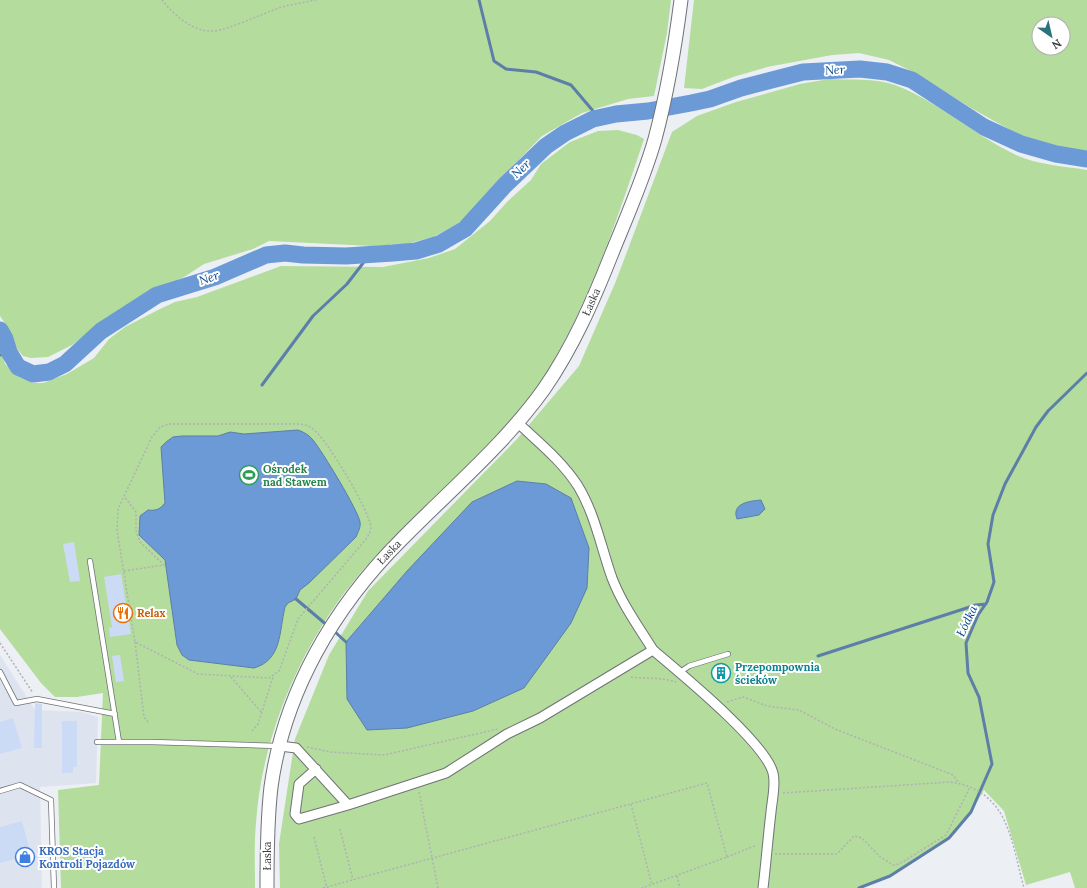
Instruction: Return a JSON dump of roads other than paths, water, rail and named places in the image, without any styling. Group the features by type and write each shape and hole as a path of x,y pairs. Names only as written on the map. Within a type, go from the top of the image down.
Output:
{"main road":[{"name":"Łaska","path":"266,888 266,834 272,785 300,686 323,640 335,620 363,581 386,554 517,422 542,390 565,356 609,262 638,188 654,141 668,85 681,0"}],"street":[{"path":"517,422 566,469 578,486 591,512 621,599 653,650 702,692 760,750 770,765 773,773 773,794 763,888"},
{"path":"316,769 299,784 295,814 299,819 417,784 446,773 507,734 540,718 653,650"},
{"path":"283,746 296,748 348,805"}],"lane":[{"path":"90,561 119,742"},
{"path":"679,673 689,666 728,654"},
{"path":"0,672 16,703 37,699 115,714"},
{"path":"97,742 283,746"},
{"path":"0,791 20,785 51,800 54,888"}],"water":[{"path":"298,430 310,437 318,446 347,494 360,522 360,528 356,537 300,590 296,599 288,603 285,607 278,644 270,659 254,668 189,660 182,655 177,645 165,560 139,535 140,516 148,510 154,510 162,507 165,503 161,447 173,437 218,436 230,432 244,434"},
{"path":"517,481 546,484 571,498 589,548 587,588 571,623 524,688 473,711 407,728 367,730 347,699 346,642 407,571 472,502"},
{"path":"761,500 765,509 759,515 737,519 736,514 739,506 747,502"}],"waterway":[{"path":"479,0 494,61 506,69 536,72 571,85 599,118"},
{"name":"Ner","path":"0,330 5,339 9,352 18,367 33,374 49,372 65,364 101,331 157,295 215,277 266,255 285,253 346,256 416,251 439,244 465,229 505,185 546,146 565,133 593,119 616,114 648,111 710,99 741,88 803,72 860,69 887,72 912,80 984,127 1021,144 1056,154 1087,159"},
{"path":"262,385 313,316 347,284 370,254"},
{"path":"0,355 9,352"},
{"name":"Łódka","path":"859,888 890,876 949,838 971,812 992,764 979,697 968,673 966,643 978,615 987,602 994,582 988,544 993,515 1005,484 1036,427 1048,411 1087,373"},
{"path":"296,599 328,626"},
{"path":"818,656 976,605 986,604"},
{"path":"334,631 346,642"}],"place":[{"name":"Ośrodek nad Stawem","path":"249,475"},
{"name":"Relax","path":"123,613"},
{"name":"Przepompownia ścieków","path":"721,673"},
{"name":"KROS Stacja Kontroli Pojazdów","path":"25,857"}]}
